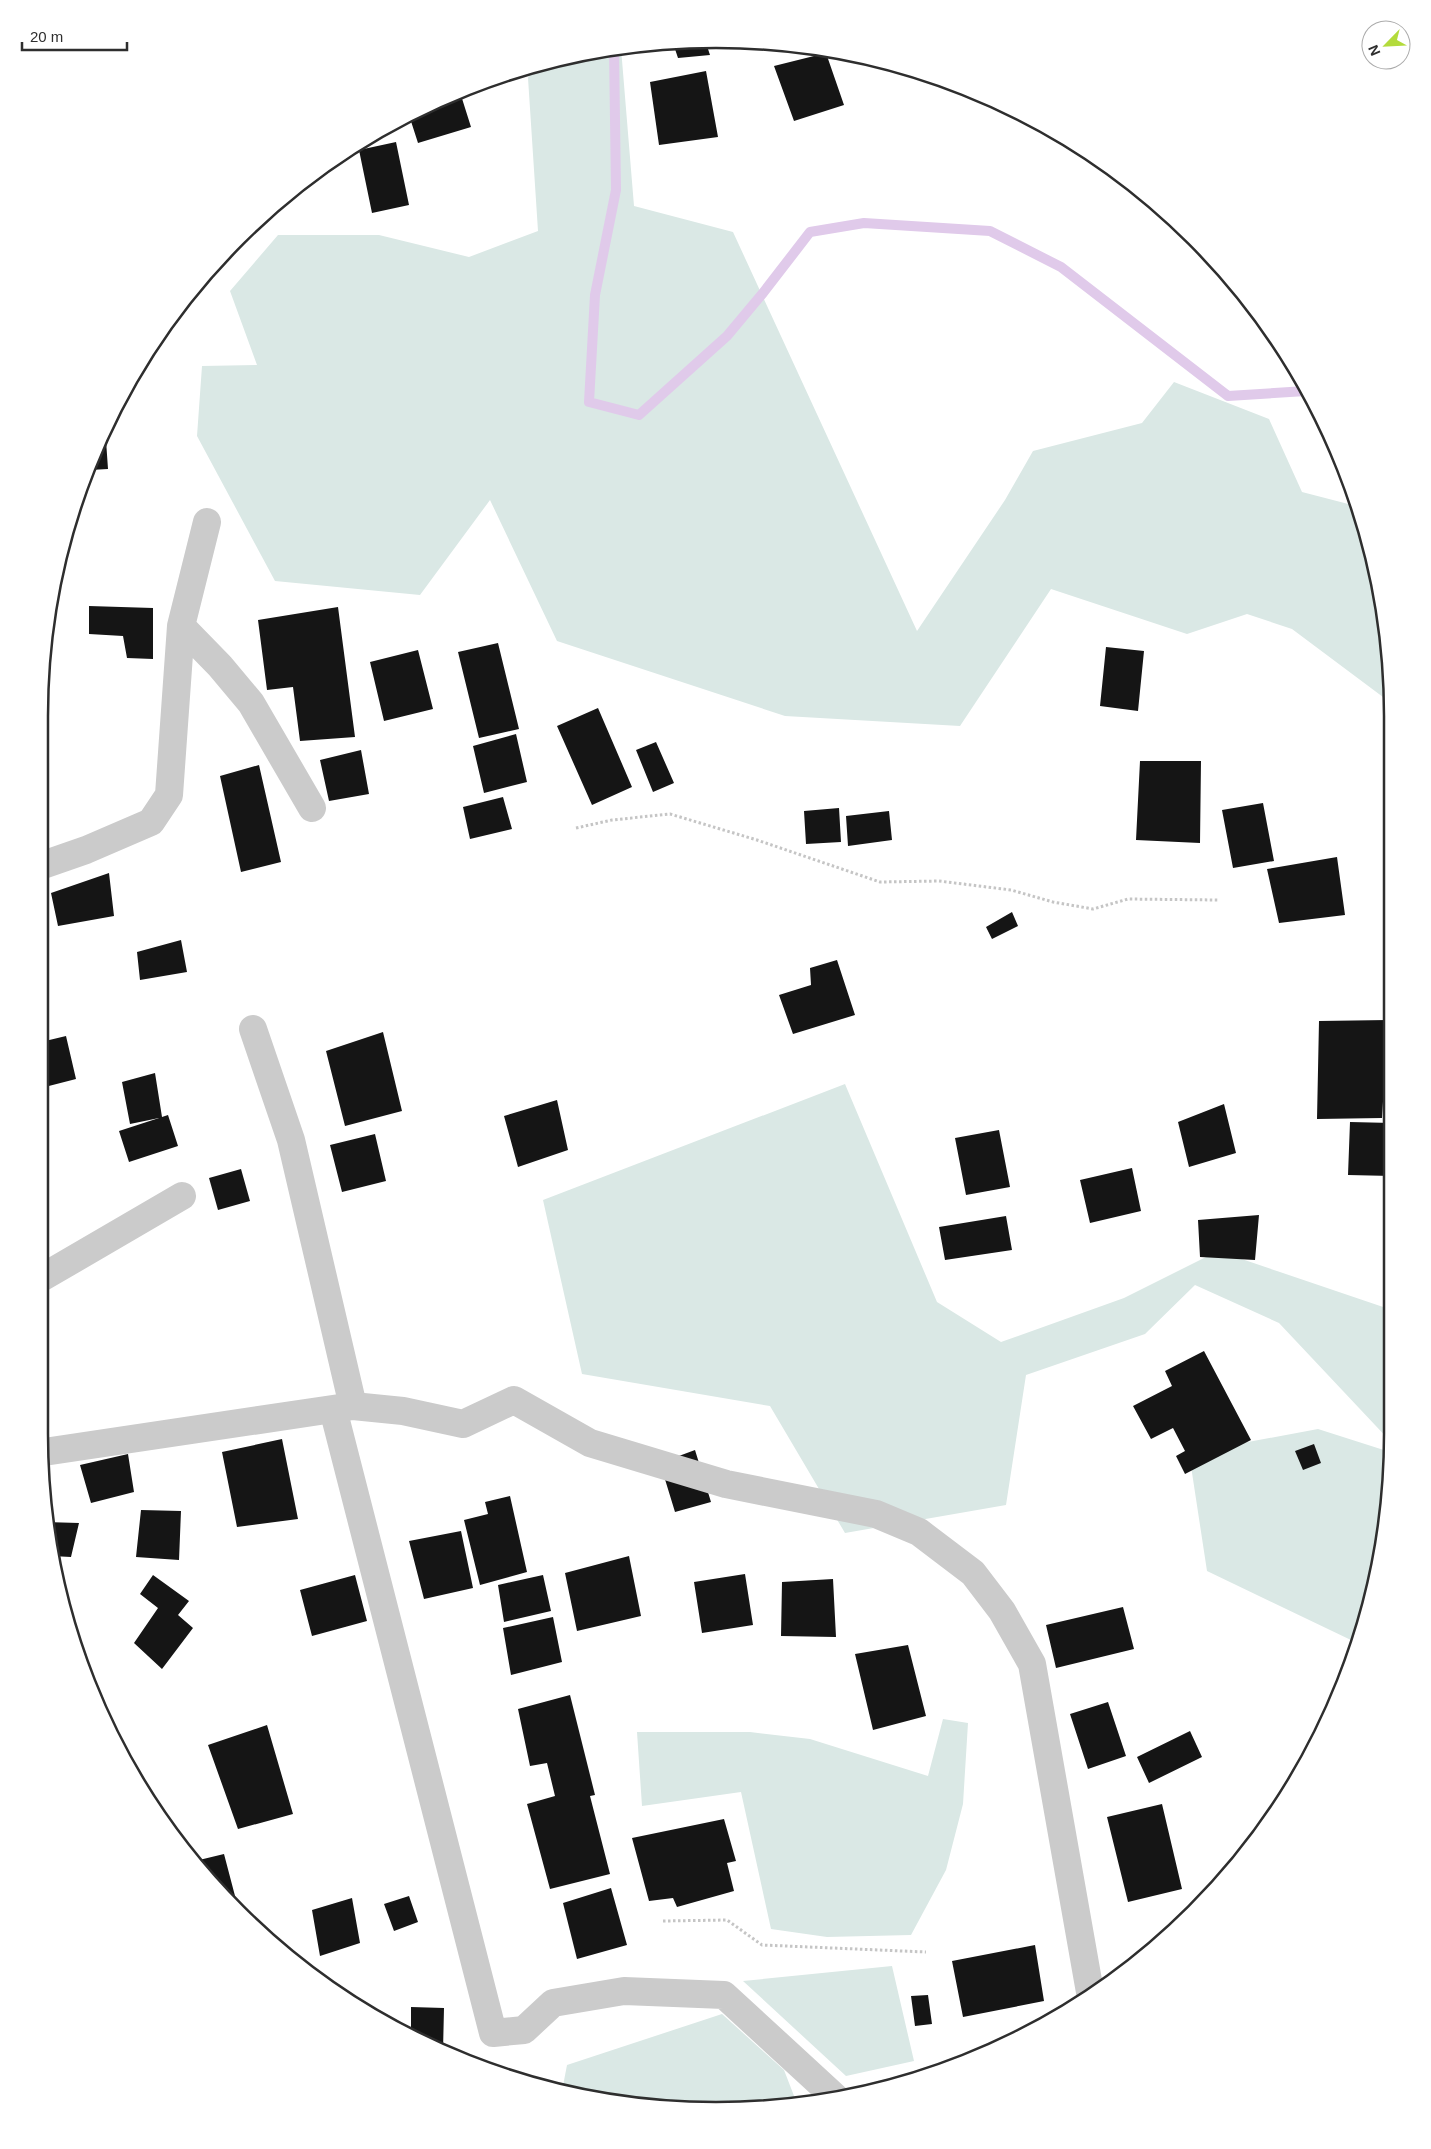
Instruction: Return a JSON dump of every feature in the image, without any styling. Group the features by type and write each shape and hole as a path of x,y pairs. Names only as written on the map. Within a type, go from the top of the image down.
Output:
{"street":[{"path":"48,863 86,850 151,822 169,795 181,626 207,522"},
{"path":"181,626 220,666 251,703 312,808"},
{"path":"253,1029 291,1140 343,1407 493,2033 524,2030 554,2003 624,1991 724,1995 829,2092"},
{"path":"48,1274 182,1196"},
{"path":"48,1451 343,1407 403,1411 463,1424 514,1400 590,1443 726,1484 876,1514 919,1532 973,1573 1002,1611 1032,1664 1089,1987"}],"path":[{"path":"576,828 612,820 670,814 757,840 880,882 939,880 1011,890 1053,902 1093,909 1128,899 1218,900"},
{"path":"662,1921 727,1920 762,1945 926,1952"}],"shaded area":[{"path":"621,54 634,206 733,232 917,631 1005,500 1033,451 1142,423 1174,382 1269,419 1302,492 1349,504 1371,585 1378,628 1383,697 1292,629 1247,614 1187,634 1051,589 960,726 785,716 557,641 490,500 420,595 275,581 197,436 202,366 257,365 230,291 278,235 379,235 469,257 538,231 529,74 543,70"},
{"path":"845,1084 937,1302 1001,1342 1124,1298 1218,1251 1384,1307 1384,1435 1279,1323 1195,1285 1145,1334 1026,1375 1006,1505 845,1533 770,1406 582,1374 543,1200"},
{"path":"1318,1429 1383,1450 1378,1521 1371,1564 1351,1640 1207,1571 1189,1453"},
{"path":"943,1719 968,1723 963,1804 946,1870 911,1935 827,1937 771,1929 741,1792 642,1806 637,1732 750,1732 810,1739 928,1776"},
{"path":"892,1966 914,2061 846,2076 743,1981"},
{"path":"722,2014 784,2070 794,2097 716,2102 628,2096 563,2084 567,2065"}],"building":[{"path":"708,48 710,55 678,58 675,49"},
{"path":"817,55 827,57 844,105 794,121 774,66"},
{"path":"706,71 718,137 659,145 650,82"},
{"path":"462,97 471,127 418,143 411,121"},
{"path":"396,142 409,205 372,213 359,151"},
{"path":"106,442 108,469 94,470"},
{"path":"89,606 153,608 153,659 127,658 123,636 89,634"},
{"path":"338,607 355,737 300,741 293,687 267,690 258,620"},
{"path":"498,643 519,729 479,738 458,652"},
{"path":"1106,647 1144,651 1138,711 1100,706"},
{"path":"418,650 433,709 384,721 370,662"},
{"path":"598,708 632,787 592,805 557,726"},
{"path":"516,734 527,782 484,793 473,746"},
{"path":"656,742 674,783 653,792 636,750"},
{"path":"361,750 369,794 329,801 320,760"},
{"path":"1140,761 1201,761 1200,843 1136,840"},
{"path":"259,765 281,862 241,872 220,776"},
{"path":"503,797 512,829 470,839 463,807"},
{"path":"1263,803 1274,861 1233,868 1222,810"},
{"path":"839,808 841,842 806,844 804,811"},
{"path":"889,811 892,840 848,846 846,816"},
{"path":"1337,857 1345,915 1279,923 1267,869"},
{"path":"109,873 114,916 58,926 51,893"},
{"path":"1012,912 1018,926 992,939 986,927"},
{"path":"181,940 187,972 140,980 137,952"},
{"path":"837,960 855,1015 793,1034 779,995 811,985 810,968"},
{"path":"1384,1020 1382,1118 1317,1119 1319,1021"},
{"path":"383,1032 402,1111 345,1126 326,1051"},
{"path":"66,1036 76,1079 48,1086 48,1040"},
{"path":"155,1073 162,1117 168,1115 178,1146 129,1162 119,1131 159,1118 130,1124 122,1082"},
{"path":"557,1100 568,1150 518,1167 504,1116"},
{"path":"1224,1104 1236,1153 1189,1167 1178,1122"},
{"path":"1350,1122 1384,1123 1384,1176 1348,1175"},
{"path":"999,1130 1010,1187 966,1195 955,1138"},
{"path":"375,1134 386,1181 342,1192 330,1145"},
{"path":"1132,1168 1141,1211 1090,1223 1080,1180"},
{"path":"241,1169 250,1201 218,1210 209,1178"},
{"path":"1259,1215 1255,1260 1200,1257 1198,1220"},
{"path":"1006,1216 1012,1250 945,1260 939,1227"},
{"path":"1204,1351 1251,1440 1185,1474 1176,1456 1185,1451 1173,1428 1151,1439 1133,1406 1172,1386 1165,1371"},
{"path":"282,1439 298,1519 237,1527 222,1452"},
{"path":"1314,1444 1321,1463 1303,1470 1295,1451"},
{"path":"695,1450 711,1502 675,1512 660,1463"},
{"path":"128,1454 134,1492 91,1503 80,1465"},
{"path":"510,1496 527,1572 480,1585 464,1520 488,1514 485,1502"},
{"path":"141,1510 181,1511 179,1560 136,1557"},
{"path":"53,1522 79,1523 71,1557 59,1556"},
{"path":"461,1531 473,1588 424,1599 409,1541"},
{"path":"629,1556 641,1616 577,1631 565,1573"},
{"path":"745,1574 753,1625 702,1633 694,1582"},
{"path":"153,1575 189,1601 178,1615 193,1628 162,1669 134,1643 158,1608 140,1594"},
{"path":"355,1575 367,1621 312,1636 300,1590"},
{"path":"543,1575 551,1611 504,1622 498,1585"},
{"path":"833,1579 836,1637 781,1636 782,1582"},
{"path":"1123,1607 1134,1649 1056,1668 1046,1625"},
{"path":"553,1617 562,1662 511,1675 503,1628"},
{"path":"908,1645 926,1716 873,1730 855,1654"},
{"path":"570,1695 595,1795 590,1796 610,1874 550,1889 527,1804 555,1796 547,1763 530,1766 518,1709"},
{"path":"1108,1702 1126,1756 1088,1769 1070,1714"},
{"path":"267,1725 293,1814 238,1829 208,1745"},
{"path":"1190,1731 1202,1757 1149,1783 1137,1757"},
{"path":"1162,1804 1182,1889 1128,1902 1107,1817"},
{"path":"724,1819 736,1861 727,1863 734,1891 677,1907 673,1898 649,1901 632,1838"},
{"path":"224,1854 236,1898 213,1874 201,1859"},
{"path":"611,1888 627,1945 577,1959 563,1903"},
{"path":"409,1896 418,1922 394,1931 384,1904"},
{"path":"352,1898 360,1943 320,1956 312,1910"},
{"path":"1035,1945 1044,2001 963,2017 952,1961"},
{"path":"928,1995 932,2024 915,2026 911,1996"},
{"path":"411,2007 444,2008 443,2043 411,2028"}],"waterway":[{"path":"614,55 616,190 595,295 589,402 639,415 727,336 810,232 864,223 990,231 1061,267 1228,396 1299,391"}]}
